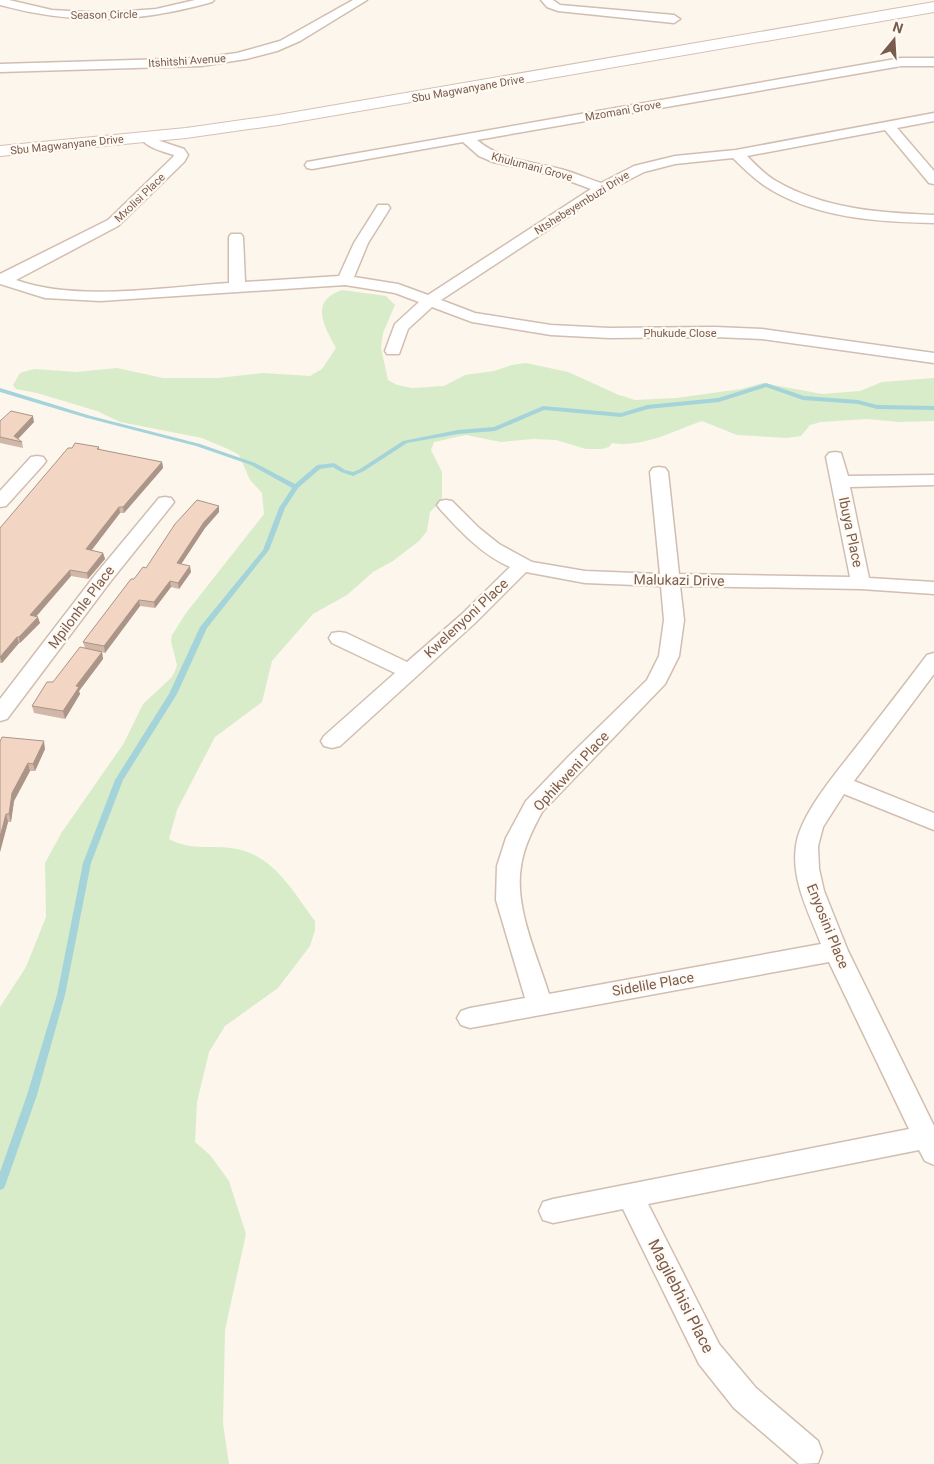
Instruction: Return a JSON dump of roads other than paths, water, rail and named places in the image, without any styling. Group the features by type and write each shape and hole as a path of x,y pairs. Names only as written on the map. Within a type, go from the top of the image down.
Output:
{"main road":[{"name":"Sbu Magwanyane Drive","path":"0,151 146,137 278,120 934,7"}],"street":[{"name":"Season Circle","path":"0,1 43,12 70,16 135,15 176,9 208,0"},
{"name":"Itshitshi Avenue","path":"0,68 193,62 226,59 254,53 287,41 362,0"},
{"path":"547,0 551,5 558,8 674,19"},
{"path":"43,12 60,4"},
{"name":"Mzomani Grove","path":"312,165 891,64 934,62"},
{"name":"Ntshebeyembuzi Drive","path":"393,351 401,327 430,300 623,175 653,164 736,154 934,117"},
{"path":"889,126 934,180"},
{"name":"Mxolisi Place","path":"2,279 113,224 179,159 181,155 179,152 155,144 146,137"},
{"name":"Khulumani Grove","path":"466,138 484,153 498,159 560,173 602,188"},
{"path":"736,154 769,183 813,204 870,215 934,219"},
{"path":"345,280 361,243 383,208"},
{"path":"236,237 237,287"},
{"name":"Mxolisi Place","path":"2,279 38,291 81,296 345,280 398,289 430,300"},
{"name":"Phukude Close","path":"430,300 479,318 559,330 601,333 715,332 762,334 934,358"},
{"name":"Ibuya Place","path":"835,457 861,583"},
{"path":"0,502 37,461"},
{"name":"Ophikweni Place","path":"540,1005 508,900 509,866 517,838 534,807 577,761 655,684 670,656 674,620 660,472"},
{"name":"Ibuya Place","path":"840,482 934,480"},
{"name":"Mpilonhle Place","path":"0,714 102,578 165,502"},
{"name":"Malukazi Drive","path":"446,505 479,538 523,565 573,576 604,579 861,583 934,588"},
{"name":"Kwelenyoni Place","path":"332,741 468,619 523,565"},
{"path":"339,638 409,671"},
{"name":"Enyosini Place","path":"930,1145 836,951 812,892 807,869 806,846 812,826 840,784 934,660"},
{"path":"840,784 934,822"},
{"name":"Sidelile Place","path":"470,1018 836,951"},
{"path":"552,1211 930,1145"},
{"name":"Magilebhisi Place","path":"630,1196 709,1354 745,1398 807,1452"}],"waterway":[{"path":"296,487 318,467 334,465 343,471 353,474 405,442 458,432 495,429 543,408 621,415 647,407 719,400 766,385 803,398 858,402 877,407 934,408"},
{"path":"0,390 89,417 198,445 253,464 296,487"},
{"path":"0,1186 32,1095 61,995 87,863 119,780 173,694 204,627 266,550 282,508 296,487"}]}
